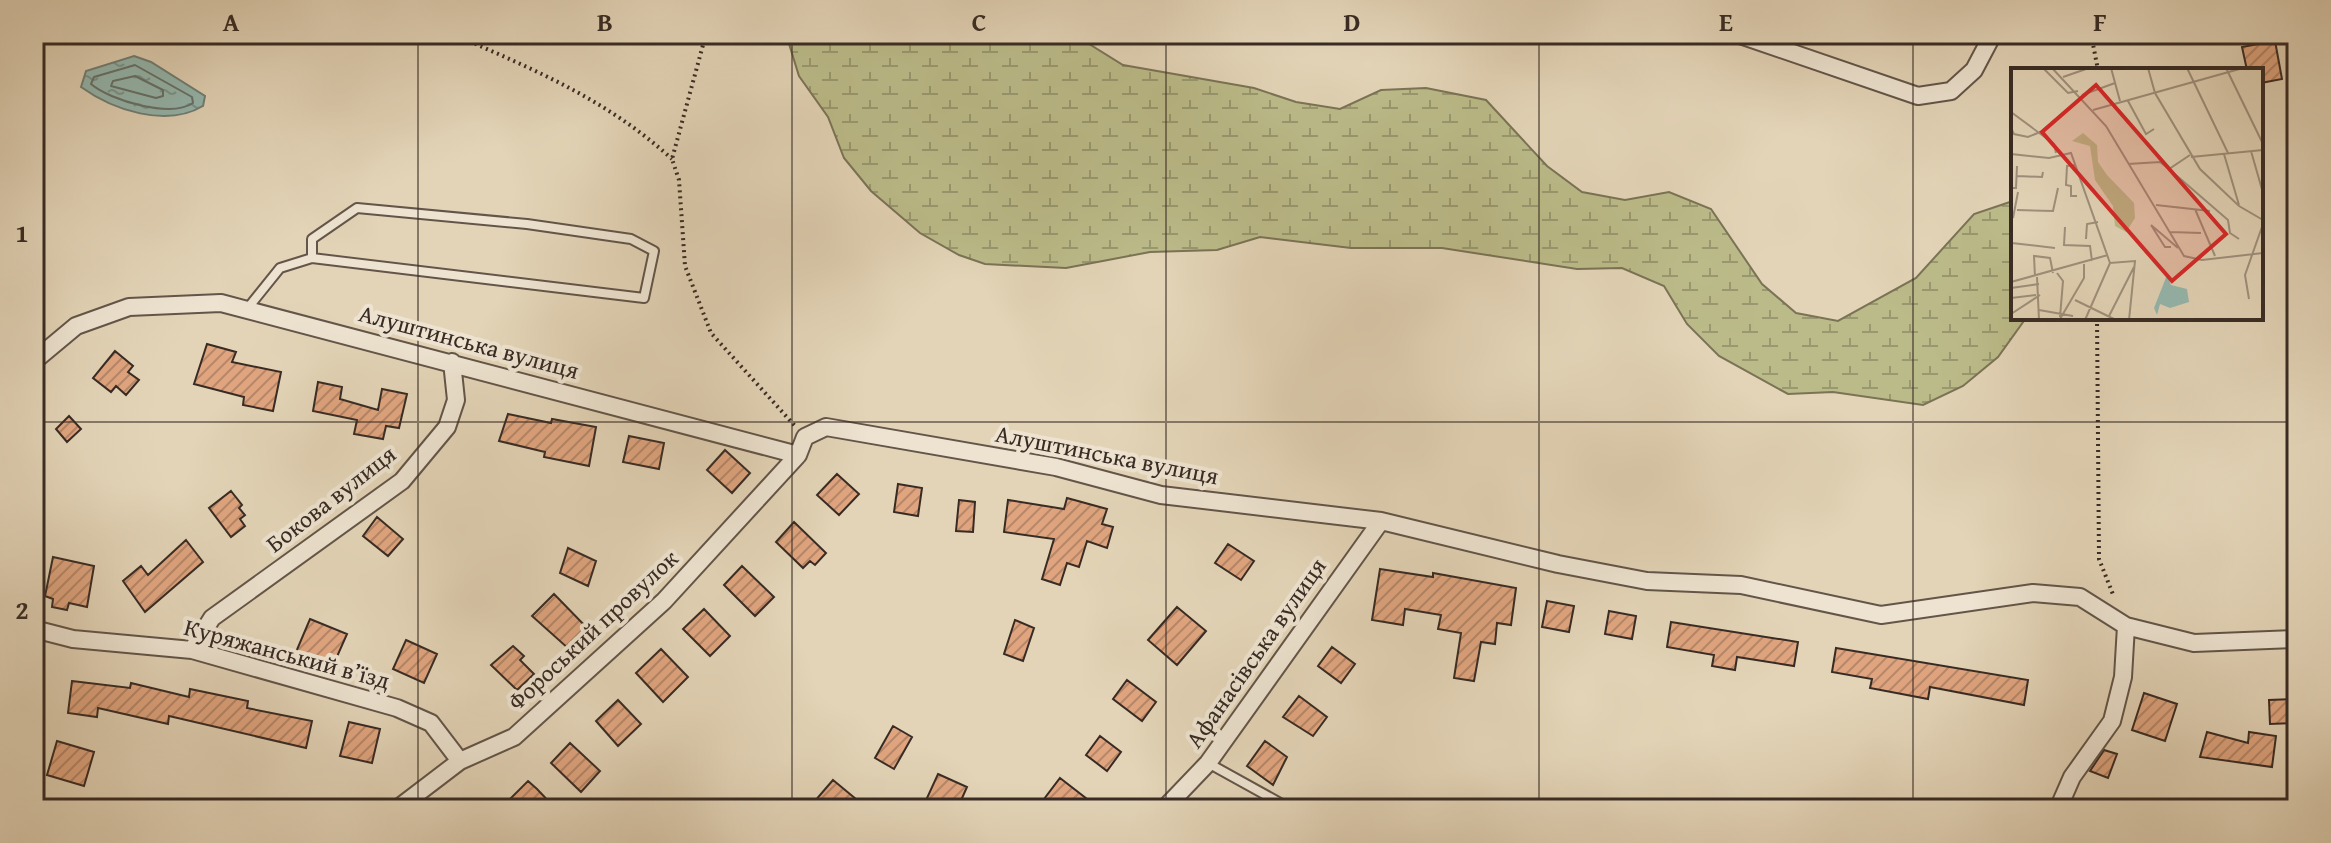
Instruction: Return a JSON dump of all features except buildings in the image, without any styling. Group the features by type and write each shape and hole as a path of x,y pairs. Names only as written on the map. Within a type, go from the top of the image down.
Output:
{"street":[{"path":"1737,34 1779,41 1918,96 1951,91 1974,70 1993,34"},
{"name":"Алуштинська вулиця","path":"34,361 76,326 129,307 221,303 798,455"},
{"name":"Бокова вулиця","path":"192,650 212,618 402,481 447,427 456,400 452,362"},
{"name":"Алуштинська вулиця","path":"805,437 826,427 1056,467 1161,495 1381,521 1558,564 1647,581 1741,585 1881,615 2033,593 2080,597 2126,626 2194,643 2297,639"},
{"path":"798,455 805,437"},
{"name":"Фороський провулок","path":"397,809 460,761 514,737 664,601 798,455"},
{"name":"Афанасівська вулиця","path":"1164,809 1208,763 1381,521"},
{"path":"2058,809 2072,777 2112,721 2123,677 2126,626"},
{"name":"Куряжанський в’їзд","path":"34,629 73,639 192,650 397,708 431,723 460,761"}],"lane":[{"path":"247,309 280,268 312,258 644,298 654,251 631,239 527,224 357,208 312,239 312,258"},
{"path":"1208,763 1291,809"}],"path":[{"path":"453,34 586,94 638,128 672,159 679,180 685,266 711,333 805,437"},
{"path":"672,159 706,34"},
{"path":"2091,34 2098,68"},
{"path":"2097,320 2099,559 2126,626"}],"green space":[{"path":"786,34 1073,34 1123,65 1254,88 1296,102 1340,109 1381,90 1426,88 1486,100 1547,166 1582,192 1625,200 1669,192 1711,209 1762,284 1796,313 1838,321 1916,278 1974,214 2011,202 2011,320 2025,320 1998,357 1963,386 1923,405 1833,392 1788,394 1719,356 1687,324 1664,286 1622,268 1577,269 1442,248 1351,248 1260,237 1217,250 1150,252 1066,268 985,264 959,255 920,233 871,191 844,158 828,117 799,76"}],"water":[{"path":"134,56 151,62 205,96 203,106 173,116 157,116 108,103 81,87 86,71"}]}
